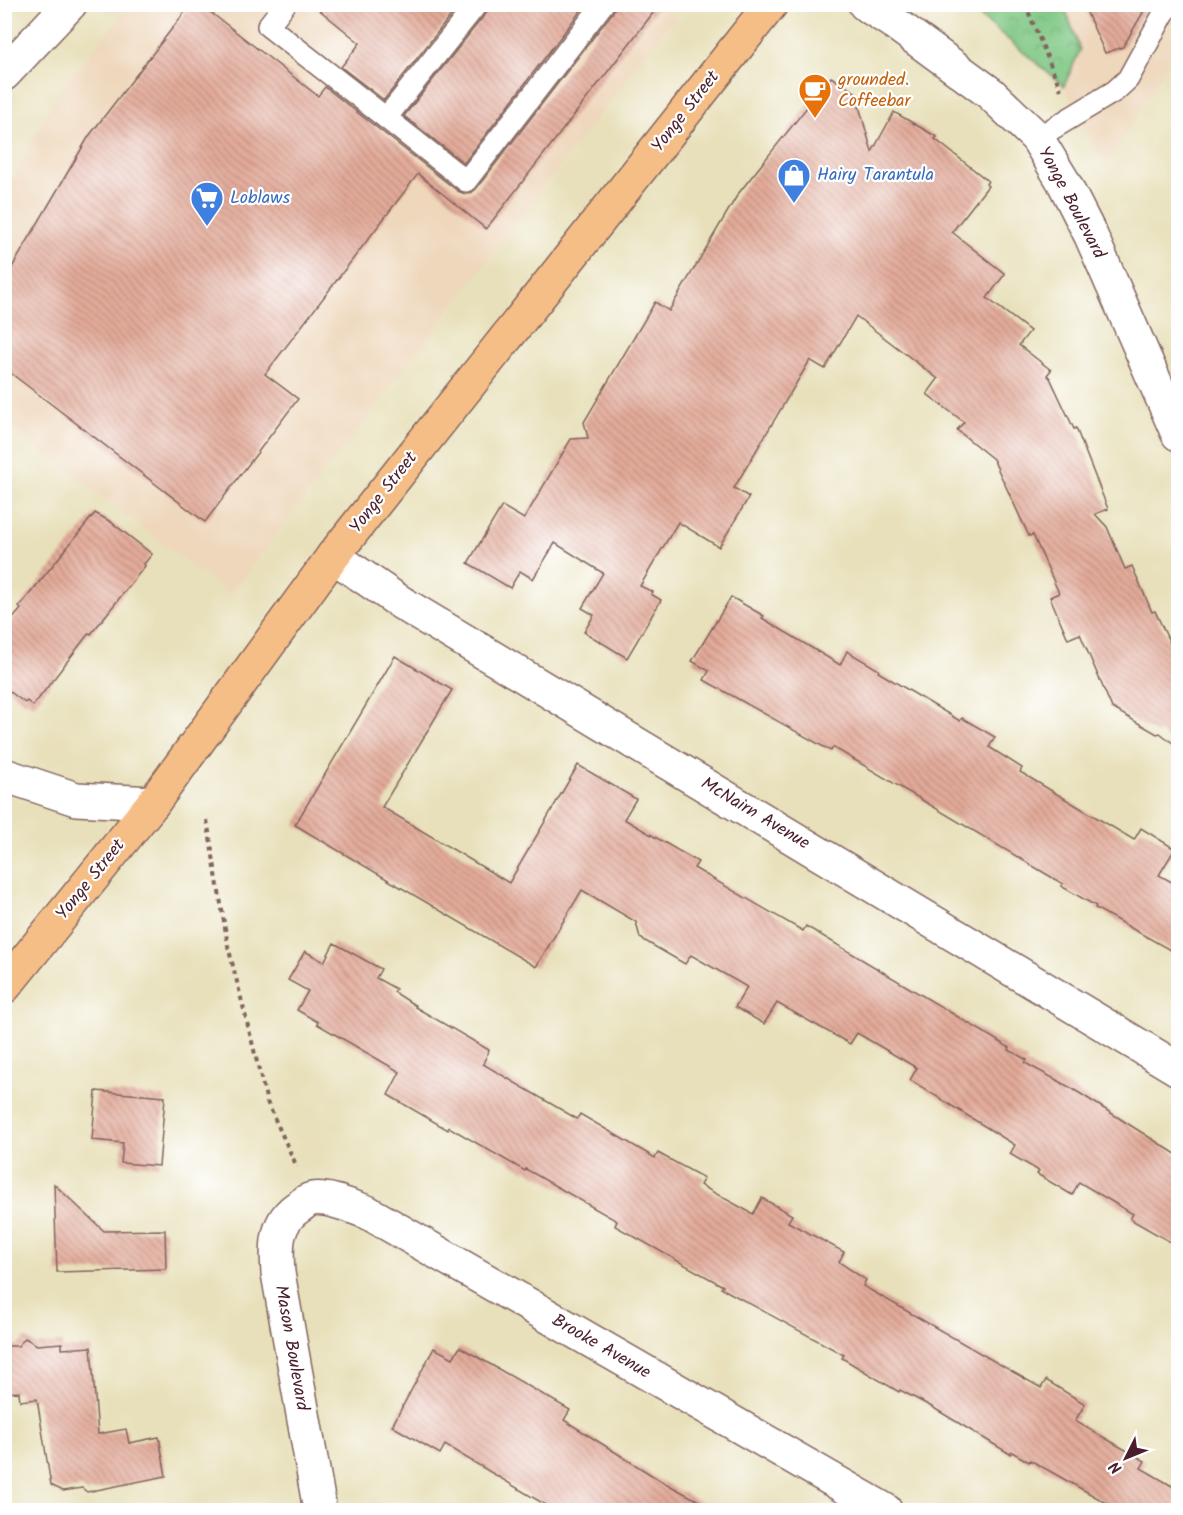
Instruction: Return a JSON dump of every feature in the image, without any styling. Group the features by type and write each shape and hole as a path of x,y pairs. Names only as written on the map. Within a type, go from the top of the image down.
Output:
{"main road":[{"name":"Yonge Street","path":"4,987 153,804 333,556 771,4"}],"street":[{"path":"4,74 70,4"},
{"name":"Yonge Boulevard","path":"865,4 894,22 990,93 1036,138 1063,181 1091,236 1179,434"},
{"name":"McNairn Avenue","path":"333,556 400,602 1179,1069"},
{"path":"4,775 76,799 153,804"},
{"path":"4,801 38,786"},
{"name":"Mason Boulevard","path":"311,1199 292,1210 278,1231 276,1251 320,1510"},
{"name":"Brooke Avenue","path":"311,1199 334,1201 367,1212 885,1510"}],"lane":[{"path":"285,4 268,26 466,181 603,4"},
{"path":"386,118 477,4"},
{"path":"1036,138 1115,91 1128,79 1169,4"}],"path":[{"path":"1025,4 1065,99"},
{"path":"207,820 228,946 267,1102 311,1199"}],"shaded area":[{"path":"130,5 684,5 230,595 5,423 4,195 60,89"},
{"path":"967,5 1178,5 1178,47 1104,168 1064,86"}],"green space":[{"path":"967,5 1064,5 1080,50 1064,86"}],"building":[{"name":"Loblaws","path":"191,4 200,4 318,96 325,87 458,191 465,194 476,189 613,12 616,4 660,4 486,229 418,174 265,374 298,399 205,522 4,368 4,281 89,136"},
{"path":"312,4 460,4 384,100 341,67 360,43"},
{"path":"490,4 586,4 464,163 404,116 487,12"},
{"path":"1083,4 1148,4 1123,47 1105,53"},
{"path":"831,77 855,92 872,152 894,112 937,137 935,139 988,181 986,184 988,186 952,232 1005,274 987,298 1030,331 1019,345 1051,370 1047,375 1074,429 1076,428 1108,509 1095,514 1107,527 1125,569 1132,566 1152,612 1155,611 1179,663 1179,748 1160,733 1157,734 1112,708 1080,634 1068,639 1050,597 1059,593 1033,535 1029,536 993,459 957,430 964,422 927,394 938,379 856,316 825,369 810,360 734,488 749,497 719,547 678,522 640,586 653,592 651,594 661,600 627,658 584,632 594,615 582,608 603,573 555,543 533,579 520,571 510,588 468,563 502,506 524,519 571,439 588,438 584,422 655,302 669,311 738,194"},
{"path":"95,513 111,522 152,554 144,564 145,566 91,634 89,633 33,706 27,701 25,703 4,687 4,629"},
{"path":"731,597 840,665 847,651 960,721 962,718 995,737 989,747 1022,768 1020,772 1134,840 1141,828 1175,849 1159,875 1179,886 1179,955 1095,908 1096,906 1061,886 1063,884 833,747 831,751 704,680 709,671 692,661"},
{"path":"395,656 452,690 382,807 509,883 578,765 636,799 624,819 698,862 694,868 803,931 806,926 1010,1048 1009,1050 1027,1060 1025,1063 1073,1089 1179,1156 1179,1247 1130,1219 1133,1214 1079,1182 1072,1195 1037,1174 1039,1171 1010,1154 1015,1145 910,1080 917,1068 857,1033 850,1044 777,1003 764,1024 735,1007 747,987 691,955 685,964 640,938 636,922 582,890 536,967 295,825"},
{"path":"334,943 381,969 376,978 396,989 394,992 415,1007 489,1050 483,1064 577,1119 580,1114 655,1158 658,1153 704,1178 700,1185 753,1214 762,1198 792,1215 788,1222 844,1252 839,1262 866,1280 863,1286 1041,1388 1046,1380 1085,1404 1075,1421 1145,1461 1141,1468 1179,1490 1179,1510 1119,1510 1030,1460 1029,1462 1012,1452 1010,1454 932,1407 900,1390 899,1392 842,1358 844,1355 721,1288 723,1286 615,1226 617,1221 388,1095 400,1072 297,1010 308,991 288,980 305,951 324,962"},
{"path":"96,1091 165,1097 159,1166 121,1163 123,1143 92,1140"},
{"path":"54,1184 104,1231 165,1230 166,1269 57,1272"},
{"path":"25,1338 37,1345 62,1343 62,1349 91,1347 98,1434 126,1429 129,1443 159,1437 166,1476 87,1492 82,1488 63,1491 51,1485 37,1399 20,1401 19,1392 4,1393 4,1346 18,1346"},
{"path":"460,1347 570,1410 564,1420 661,1481 716,1510 554,1510 445,1445 440,1454 392,1426 434,1348 453,1358"}],"place":[{"name":"grounded. Coffeebar","path":"815,119"},
{"name":"Hairy Tarantula","path":"794,204"},
{"name":"Loblaws","path":"207,227"}]}
